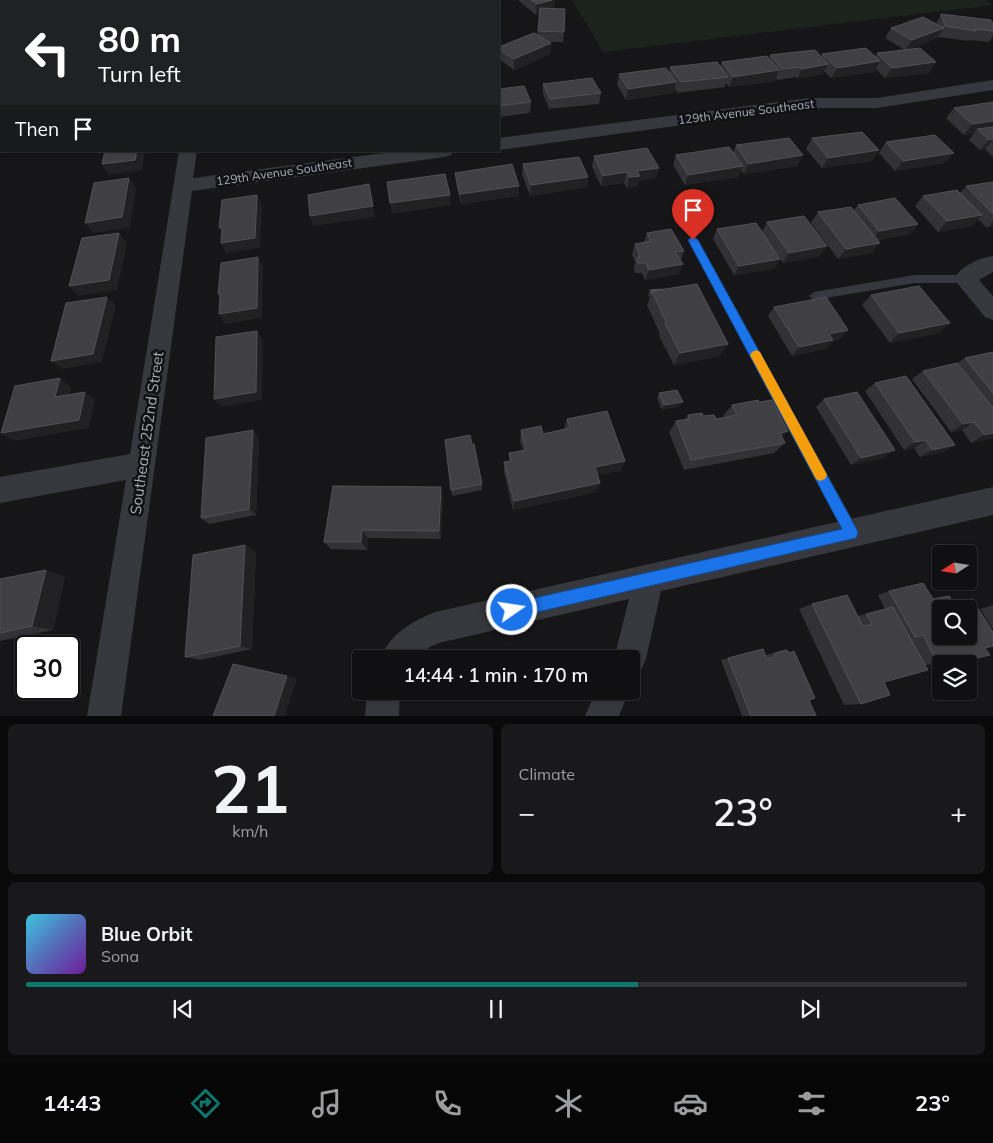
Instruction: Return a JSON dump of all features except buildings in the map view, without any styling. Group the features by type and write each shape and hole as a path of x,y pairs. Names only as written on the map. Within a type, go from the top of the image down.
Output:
{"street":[{"name":"129th Avenue Southeast","path":"500,144 809,103 877,104 993,85"},
{"name":"Southeast 252nd Street","path":"104,716 188,152"},
{"name":"129th Avenue Southeast","path":"183,186 438,152"},
{"path":"993,264 985,265 965,279 993,311"},
{"path":"0,490 142,464"},
{"path":"405,650 417,637 435,628 993,501"},
{"path":"632,650 648,580"},
{"path":"382,700 382,716"},
{"path":"602,716 609,700"}],"lane":[{"path":"693,240 852,533"},
{"path":"814,296 915,279 965,279"}],"shaded area":[{"path":"572,0 986,0 993,5 603,52"}],"slow traffic":[{"path":"756,355 820,475"}],"route":[{"path":"512,610 852,533 693,240"}]}
